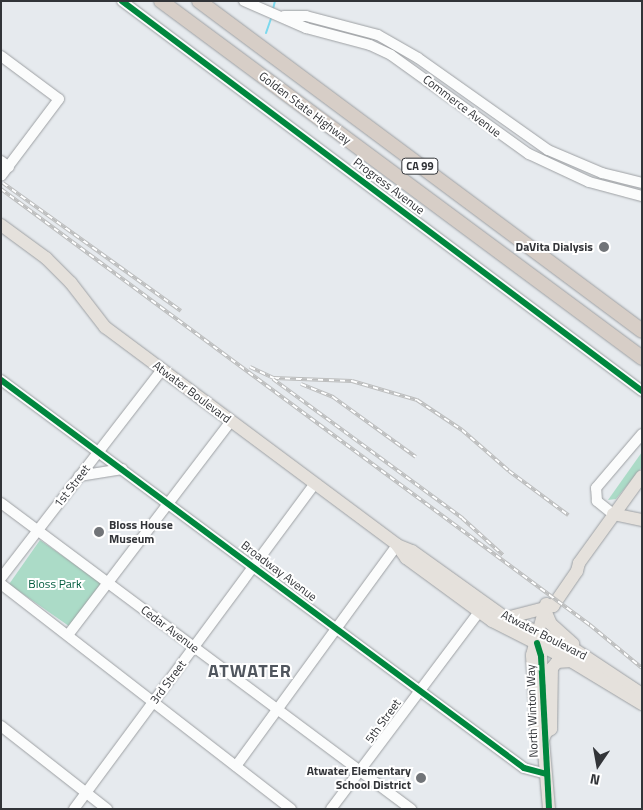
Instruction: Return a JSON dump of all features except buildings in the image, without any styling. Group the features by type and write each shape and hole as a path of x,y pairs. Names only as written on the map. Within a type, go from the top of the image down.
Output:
{"highway":[{"name":"Golden State Highway","path":"161,1 642,358"},
{"name":"Golden State Highway","path":"198,1 642,331"}],"main road":[{"name":"Atwater Boulevard","path":"1,225 46,258 71,283 105,327 162,370 397,545 412,551 506,618 538,637 571,661 642,704"},
{"name":"North Winton Way","path":"549,809 544,736 537,733 532,655 546,602 571,568 579,563 642,476"},
{"path":"613,514 642,520"},
{"name":"Atwater Boulevard","path":"397,545 406,558 510,633 538,637 587,657 642,694"},
{"path":"506,618 545,610 552,624 587,657"},
{"path":"544,736 551,729 552,668 560,661 571,661"}],"street":[{"name":"Progress Avenue","path":"122,1 642,391"},
{"name":"Commerce Avenue","path":"244,1 283,16 306,28 370,45 391,55 528,154 589,182 642,196"},
{"name":"Commerce Avenue","path":"283,16 306,16 378,35 418,58 548,150 602,173 642,183"},
{"path":"1,56 59,99 5,164 1,176"},
{"name":"1st Street","path":"1,578 162,370"},
{"name":"Broadway Avenue","path":"1,380 524,768 546,774"},
{"path":"68,635 231,421"},
{"path":"613,514 597,501 596,488 642,434"},
{"path":"80,476 122,469"},
{"name":"3rd Street","path":"74,809 315,483"},
{"name":"Cedar Avenue","path":"1,503 411,809"},
{"path":"236,766 397,545"},
{"path":"1,584 291,809"},
{"name":"5th Street","path":"332,809 479,612"},
{"path":"1,726 107,809"}],"green space":[{"path":"642,452 642,467 616,499 608,500"},
{"name":"Bloss Park","path":"40,540 106,586 75,630 9,584"}],"waterway":[{"path":"273,9 275,1"},
{"path":"266,33 272,16"}],"railway":[{"path":"3,183 181,311"},
{"path":"1,189 590,625 642,668"},
{"path":"250,367 274,378 352,381 417,400 462,430 509,471 568,515"},
{"path":"273,379 462,518 503,555"},
{"path":"301,384 333,397 416,457"}],"cycle path":[{"path":"122,1 642,391"},
{"path":"1,380 524,768 546,774"},
{"path":"537,643 541,656 549,809"}],"place":[{"name":"DaVita Dialysis","path":"604,247"},
{"name":"Bloss House Museum","path":"99,532"},
{"name":"Atwater Elementary School District","path":"421,778"}],"district":[{"name":"ATWATER","path":"250,671"}]}
